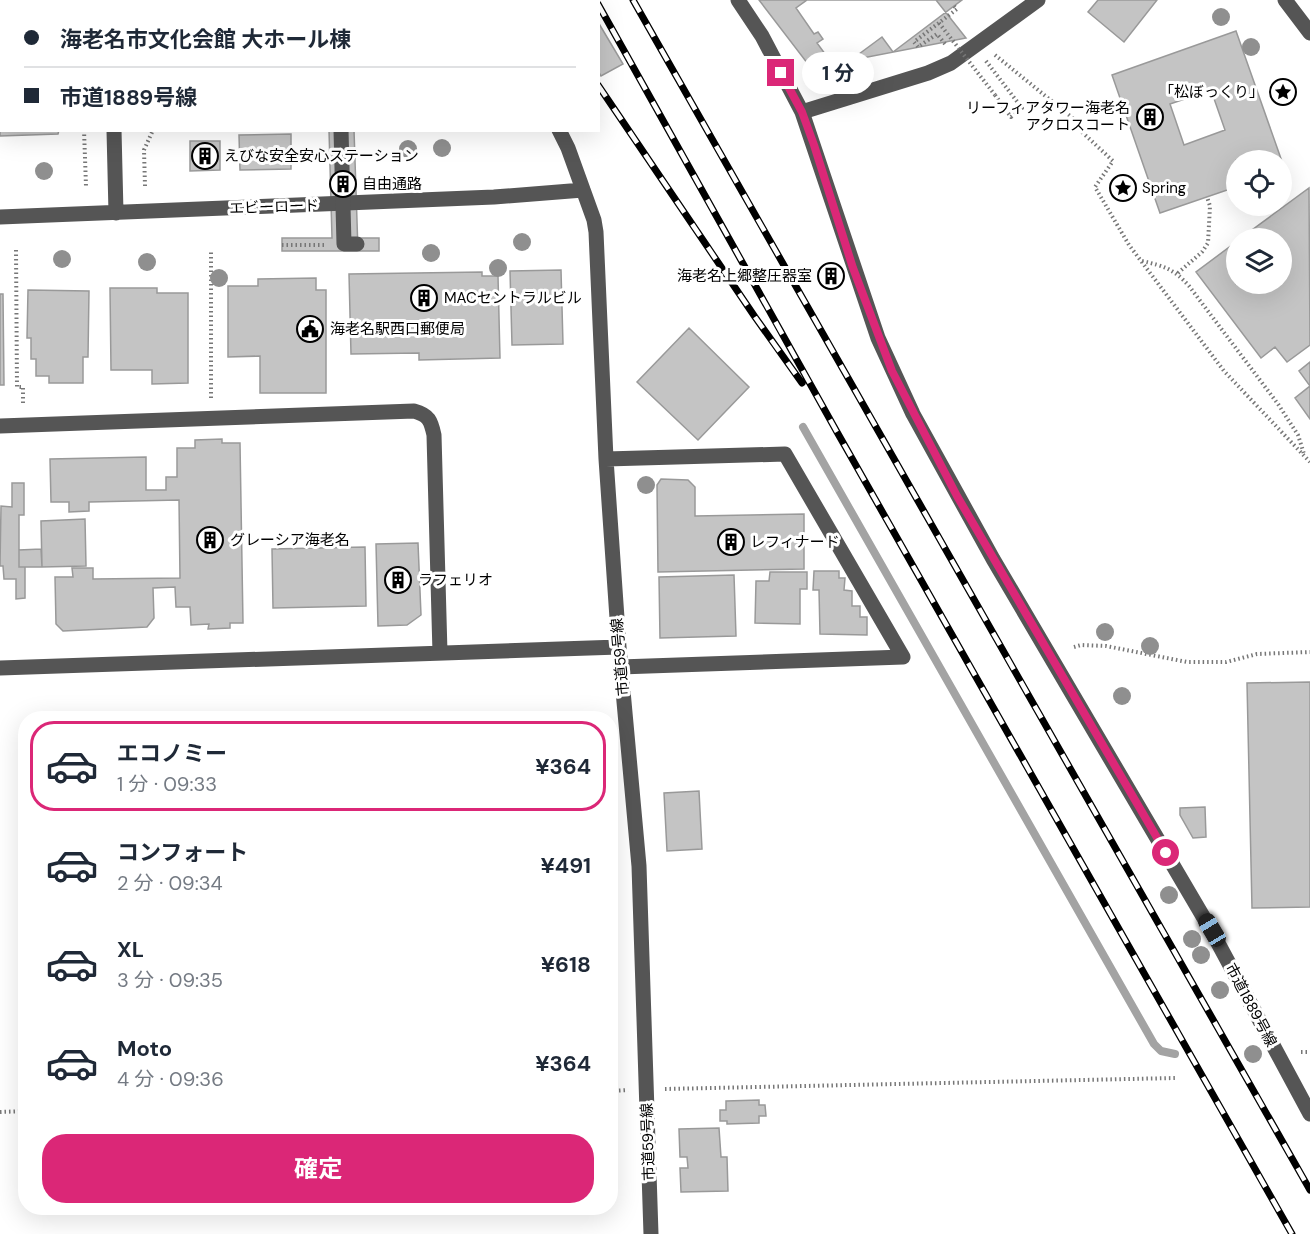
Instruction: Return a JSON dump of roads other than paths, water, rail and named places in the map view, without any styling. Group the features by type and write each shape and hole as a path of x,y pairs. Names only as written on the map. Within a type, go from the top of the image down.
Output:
{"street":[{"name":"市道1889号線","path":"738,0 762,36 802,112 878,338 907,403 993,559 1212,930 1310,1114"},
{"path":"802,112 927,73 951,63 1038,0"},
{"path":"1285,0 1310,33"},
{"path":"115,132 116,213"},
{"path":"341,132 344,244 365,244"},
{"name":"市道59号線","path":"560,132 594,220 597,244 606,459 620,667 639,866 651,1234"},
{"name":"エビーロード","path":"0,217 505,197 583,190"},
{"path":"0,426 402,412 424,414 432,424 434,435 440,653"},
{"path":"606,459 785,454 903,657 620,667"},
{"path":"0,668 619,646"}],"waterway":[{"path":"803,427 1154,1044 1161,1051 1175,1054"}],"railway":[{"path":"633,0 1310,1190"},
{"path":"600,8 837,432 1292,1234"},
{"path":"600,88 802,383"}],"place":[{"name":"「松ぼっくり」","path":"1283,92"},
{"name":"リーフィアタワー海老名 アクロスコート","path":"1150,117"},
{"name":"えびな安全安心ステーション","path":"205,156"},
{"name":"自由通路","path":"343,184"},
{"name":"Spring","path":"1123,188"},
{"name":"海老名上郷整圧器室","path":"831,276"},
{"name":"MACセントラルビル","path":"424,298"},
{"name":"海老名駅西口郵便局","path":"310,329"},
{"name":"グレーシア海老名","path":"210,540"},
{"name":"レフィナード","path":"731,542"},
{"name":"ラフェリオ","path":"398,580"}]}
